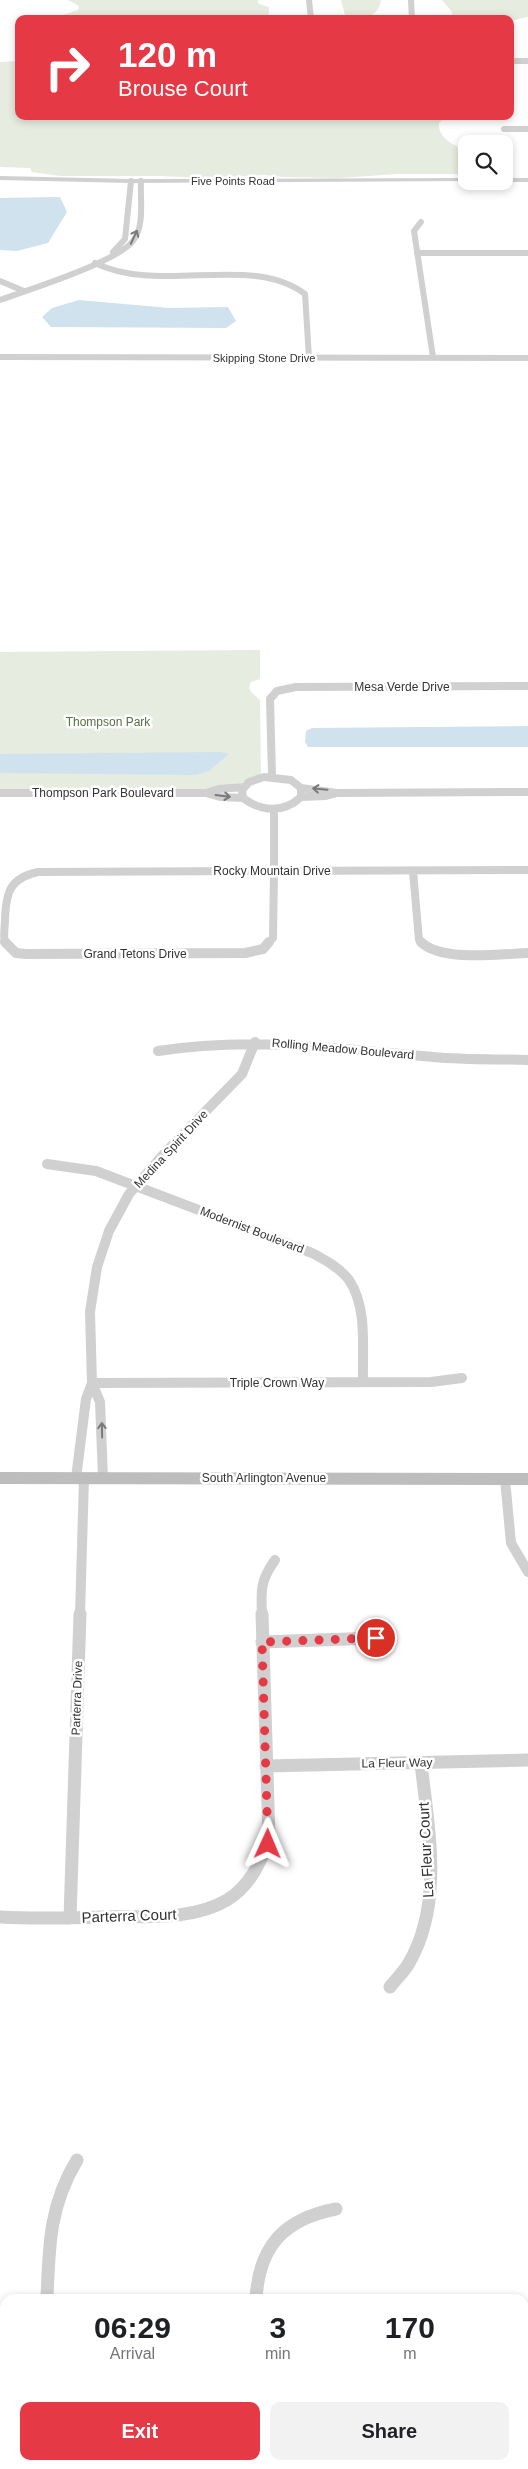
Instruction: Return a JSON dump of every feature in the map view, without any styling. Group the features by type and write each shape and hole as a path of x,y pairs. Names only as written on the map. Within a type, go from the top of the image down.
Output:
{"main road":[{"name":"South Arlington Avenue","path":"0,1478 528,1479"}],"street":[{"path":"309,0 311,15"},
{"path":"411,0 412,15"},
{"path":"524,61 525,54"},
{"path":"504,129 528,129"},
{"name":"Five Points Road","path":"0,178 130,181 458,180"},
{"path":"513,180 528,180"},
{"path":"95,263 110,254 125,239 130,181"},
{"path":"0,300 114,256 133,242 137,234 141,181"},
{"path":"129,206 140,206"},
{"path":"421,222 414,231 433,357"},
{"path":"417,253 528,253"},
{"path":"95,263 118,272 142,276 264,277 300,288 305,294 309,358"},
{"path":"288,283 296,280"},
{"path":"0,281 24,291"},
{"path":"0,288 14,295"},
{"name":"Skipping Stone Drive","path":"0,357 528,358"},
{"name":"Mesa Verde Drive","path":"272,776 270,699 277,691 296,687 528,686"},
{"path":"272,776 291,780 301,788 337,793 528,792"},
{"name":"Thompson Park Boulevard","path":"206,793 219,789 244,787 255,779 272,776"},
{"path":"243,798 244,787"},
{"path":"301,788 301,797"},
{"name":"Thompson Park Boulevard","path":"0,793 206,793 220,797 243,798 258,807 274,809"},
{"path":"273,871 274,809 292,805 301,797 326,796 337,793"},
{"name":"Rocky Mountain Drive","path":"8,949 4,939 9,887 18,878 38,872 528,870"},
{"name":"Grand Tetons Drive","path":"8,949 26,954 240,954 263,949 273,938 273,871"},
{"path":"413,871 419,940 426,948 442,953 528,953"},
{"name":"Rolling Meadow Boulevard","path":"158,1051 187,1045 255,1042 308,1044 424,1056 528,1060"},
{"name":"Medina Spirit Drive","path":"103,1478 100,1402 92,1383 90,1312 97,1267 109,1231 129,1194 162,1156 242,1074 255,1042"},
{"name":"Modernist Boulevard","path":"47,1164 96,1171 312,1253 333,1264 349,1280 359,1301 363,1382"},
{"name":"Triple Crown Way","path":"92,1383 431,1382 462,1378"},
{"name":"Medina Spirit Drive","path":"80,1478 86,1399 92,1383"},
{"name":"Parterra Drive","path":"70,1918 80,1478"},
{"path":"505,1479 511,1543 528,1572"},
{"name":"Parterra Court","path":"0,1917 70,1918 189,1914 230,1898 249,1882 261,1867 268,1847 260,1587 265,1574 275,1560"},
{"path":"262,1642 376,1638"},
{"name":"La Fleur Way","path":"266,1766 528,1760"},
{"name":"La Fleur Court","path":"390,1986 402,1972 418,1947 426,1926 431,1898 421,1763"},
{"path":"47,2294 50,2223 59,2191 77,2160"},
{"path":"256,2294 256,2278 260,2264 275,2239 305,2217 336,2209"}],"green space":[{"path":"68,0 260,0 257,1 259,4 269,7 269,14 63,15 78,10 79,6"},
{"path":"341,0 381,0 377,11 371,15 345,15"},
{"path":"442,0 528,0 528,17 514,20 514,15 452,15 452,12"},
{"path":"15,61 15,120 442,120 439,123 441,133 447,140 458,147 458,174 397,174 339,178 265,175 201,178 61,176 32,172 30,168 0,167 0,62"},
{"name":"Thompson Park","path":"260,650 260,679 251,682 249,687 251,692 260,700 261,777 206,793 0,793 0,652"}],"water":[{"path":"60,197 67,212 48,243 17,251 0,250 0,198"},
{"path":"79,300 169,308 228,307 236,321 226,328 51,327 42,317 52,308"},
{"path":"528,726 528,747 308,747 305,742 306,731 312,728"},
{"path":"221,752 229,754 209,771 196,775 0,773 0,754"}],"route":[{"path":"268,1844 262,1642 376,1638"}]}
